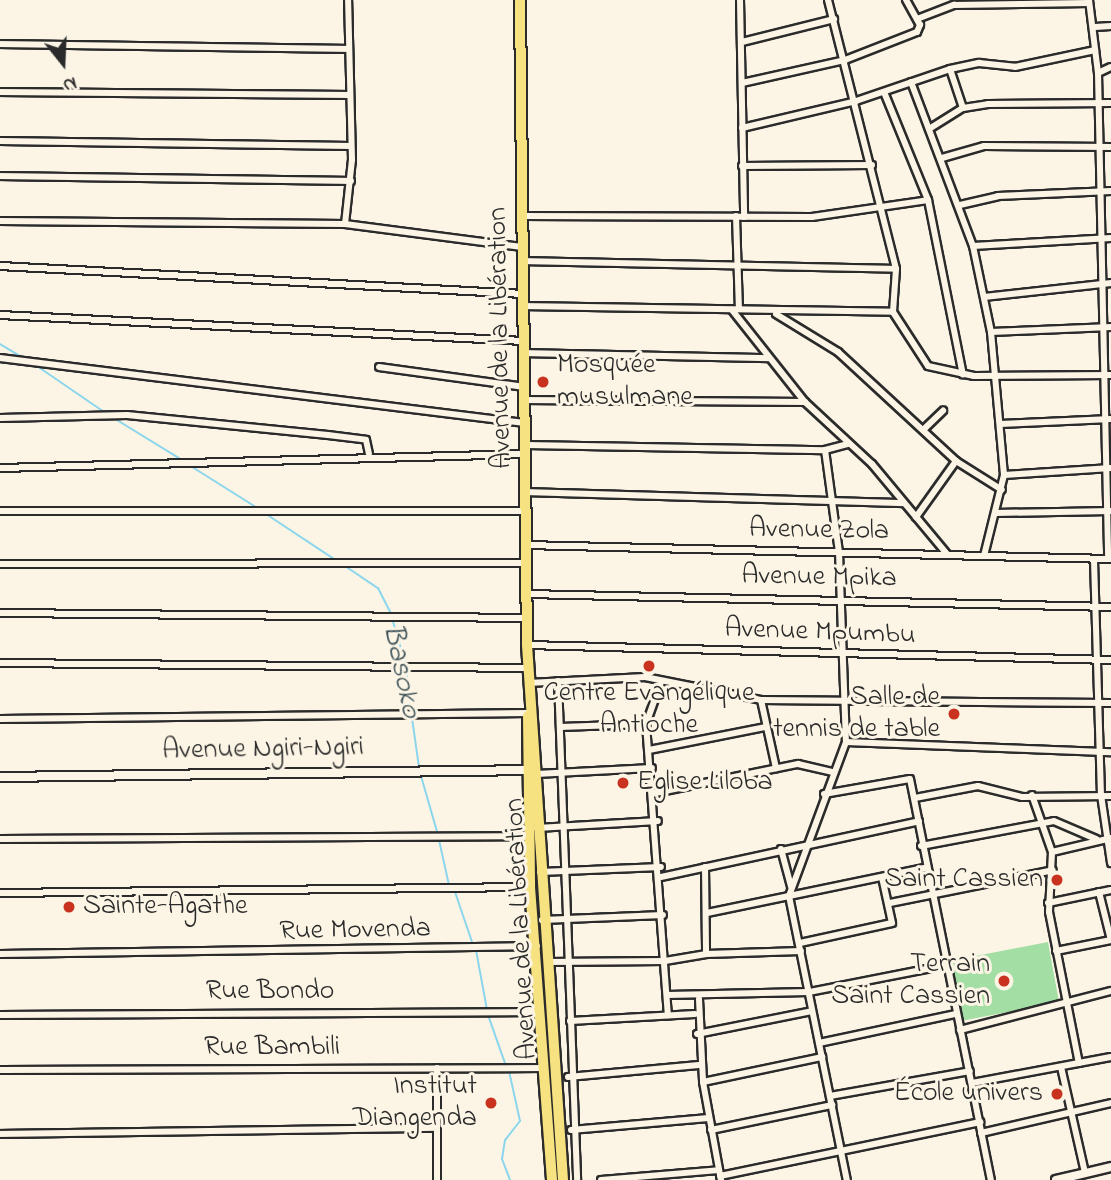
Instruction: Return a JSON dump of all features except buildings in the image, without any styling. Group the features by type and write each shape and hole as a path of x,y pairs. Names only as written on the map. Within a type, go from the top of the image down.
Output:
{"highway":[{"name":"Avenue de la Libération","path":"520,0 527,492 525,545 533,771 530,887 544,962 563,1180"},
{"name":"Avenue de la Libération","path":"530,677 528,712 533,771"},
{"name":"Avenue de la Libération","path":"533,832 541,920 540,1012 552,1180"}],"street":[{"path":"345,224 351,181 348,0"},
{"path":"740,0 742,166 735,310 805,402 904,503 947,554"},
{"path":"828,0 873,165 895,269 893,312 928,366 974,376 1107,375"},
{"path":"742,83 845,60 917,32 917,19 906,0"},
{"path":"917,19 954,5 1089,1 1095,27 1098,73 1100,238 1108,419 1109,559"},
{"path":"742,42 834,19"},
{"path":"1095,27 1111,26"},
{"path":"0,44 349,49"},
{"path":"742,128 856,101 950,69 979,63 1015,67 1095,50"},
{"path":"1098,73 1111,67"},
{"path":"950,69 963,108"},
{"path":"911,82 960,205 973,246 991,332 1004,475 984,556"},
{"path":"0,92 348,94"},
{"path":"884,92 928,200 963,375"},
{"path":"929,129 963,108 1018,101 1111,103"},
{"path":"0,141 351,146"},
{"path":"942,158 984,146 1111,147"},
{"path":"742,166 873,165"},
{"path":"0,176 351,181"},
{"path":"960,205 998,196 1111,191"},
{"path":"522,216 843,216 928,200"},
{"path":"0,221 345,224 523,247"},
{"path":"973,246 1111,238"},
{"path":"523,261 895,269"},
{"path":"0,266 524,300 774,313 893,312"},
{"path":"984,297 1111,283"},
{"path":"774,313 838,352 956,461 1002,490"},
{"path":"0,315 524,347 769,358"},
{"path":"991,332 1103,324 1111,327"},
{"path":"0,358 525,423"},
{"path":"379,367 526,387"},
{"path":"525,400 805,402"},
{"path":"922,430 943,411"},
{"path":"0,418 127,415 315,433 366,440 369,454"},
{"path":"1000,424 1108,419"},
{"path":"0,468 526,450 825,450 848,444"},
{"path":"825,450 839,552 846,742 824,794 789,896 847,1180"},
{"path":"916,517 956,461"},
{"path":"1004,475 1109,468"},
{"path":"527,492 904,503"},
{"path":"0,511 526,511"},
{"path":"996,513 1110,511"},
{"name":"Avenue Zola","path":"525,545 1109,559"},
{"path":"1094,560 1096,702 1103,838 1111,863"},
{"path":"0,564 526,563"},
{"name":"Avenue Mpika","path":"526,594 1111,607"},
{"path":"0,613 527,618"},
{"name":"Avenue Mpumbu","path":"527,645 1111,660"},
{"path":"0,663 412,667 558,681 661,682 761,700 1111,703"},
{"path":"558,681 571,1130 577,1180"},
{"path":"661,682 646,724 655,793 668,1016"},
{"path":"761,700 776,768"},
{"path":"0,719 528,712"},
{"path":"560,727 646,724"},
{"path":"649,750 765,727"},
{"path":"846,742 1111,752"},
{"path":"655,793 798,764 833,772"},
{"path":"533,771 560,773 652,768"},
{"name":"Avenue Ngiri-Ngiri","path":"0,777 533,771"},
{"path":"824,794 907,776 915,798 925,868 933,895 991,1180"},
{"path":"915,798 978,786 1032,795 1111,796"},
{"path":"1032,795 1052,852 1053,870 1048,903 1079,1063"},
{"path":"0,839 533,832 562,825 657,821"},
{"path":"661,877 919,821"},
{"path":"921,846 1039,821 1074,824 1103,838"},
{"path":"1052,852 1103,838"},
{"path":"781,849 791,887"},
{"path":"538,872 660,867"},
{"path":"705,867 706,954"},
{"path":"706,913 925,868"},
{"path":"890,903 1053,870"},
{"path":"800,943 888,925 894,919 883,877"},
{"path":"0,893 530,887"},
{"path":"1048,903 1111,890"},
{"path":"1056,951 1111,940 1099,892"},
{"path":"541,920 663,915"},
{"name":"Rue Movenda","path":"0,954 539,946"},
{"path":"544,962 567,965 665,961 706,954 801,951"},
{"path":"667,995 699,999 809,992 946,965"},
{"path":"960,1030 1111,991"},
{"path":"699,999 695,1014 697,1034 708,1118 720,1175"},
{"path":"697,1034 812,1011"},
{"name":"Rue Bondo","path":"0,1015 540,1012"},
{"path":"569,1021 695,1014"},
{"path":"819,1043 956,1014"},
{"path":"703,1082 822,1057"},
{"path":"972,1083 1111,1057"},
{"path":"569,1077 701,1065"},
{"path":"1061,1067 1085,1173"},
{"path":"437,1068 437,1180"},
{"name":"Rue Bambili","path":"0,1070 544,1068"},
{"path":"830,1096 970,1070"},
{"path":"981,1133 1111,1103"},
{"path":"711,1130 832,1105"},
{"path":"571,1130 708,1118"},
{"path":"601,1180 720,1175 979,1122"},
{"path":"0,1134 437,1128"},
{"path":"1056,1180 1111,1167"}],"green space":[{"name":"Terrain Saint Cassien","path":"1048,942 1059,1002 961,1021 950,961"}],"waterway":[{"name":"Basoko","path":"0,344 23,358"},
{"name":"Basoko","path":"34,364 104,412"},
{"name":"Basoko","path":"112,417 182,460"},
{"name":"Basoko","path":"189,465 259,509"},
{"name":"Basoko","path":"266,514 337,561"},
{"name":"Basoko","path":"345,566 378,588 391,613"},
{"name":"Basoko","path":"392,618 405,663"},
{"name":"Basoko","path":"406,669 412,712"},
{"name":"Basoko","path":"412,718 419,767"},
{"name":"Basoko","path":"421,776 438,835"},
{"name":"Basoko","path":"439,840 449,885"},
{"name":"Basoko","path":"455,892 473,945"},
{"name":"Basoko","path":"476,950 487,1010"},
{"name":"Basoko","path":"488,1015 506,1066"},
{"name":"Basoko","path":"509,1071 520,1121 505,1140 502,1159 510,1180"}],"place":[{"name":"Mosquée musulmane","path":"543,382"},
{"name":"Centre Evangélique Antioche","path":"649,666"},
{"name":"Salle de tennis de table","path":"954,714"},
{"name":"Eglise Liloba","path":"623,783"},
{"name":"Saint Cassien","path":"1057,880"},
{"name":"Sainte-Agathe","path":"69,907"},
{"name":"Terrain Saint Cassien","path":"1004,981"},
{"name":"École univers","path":"1057,1094"},
{"name":"Institut Diangenda","path":"491,1103"}]}
